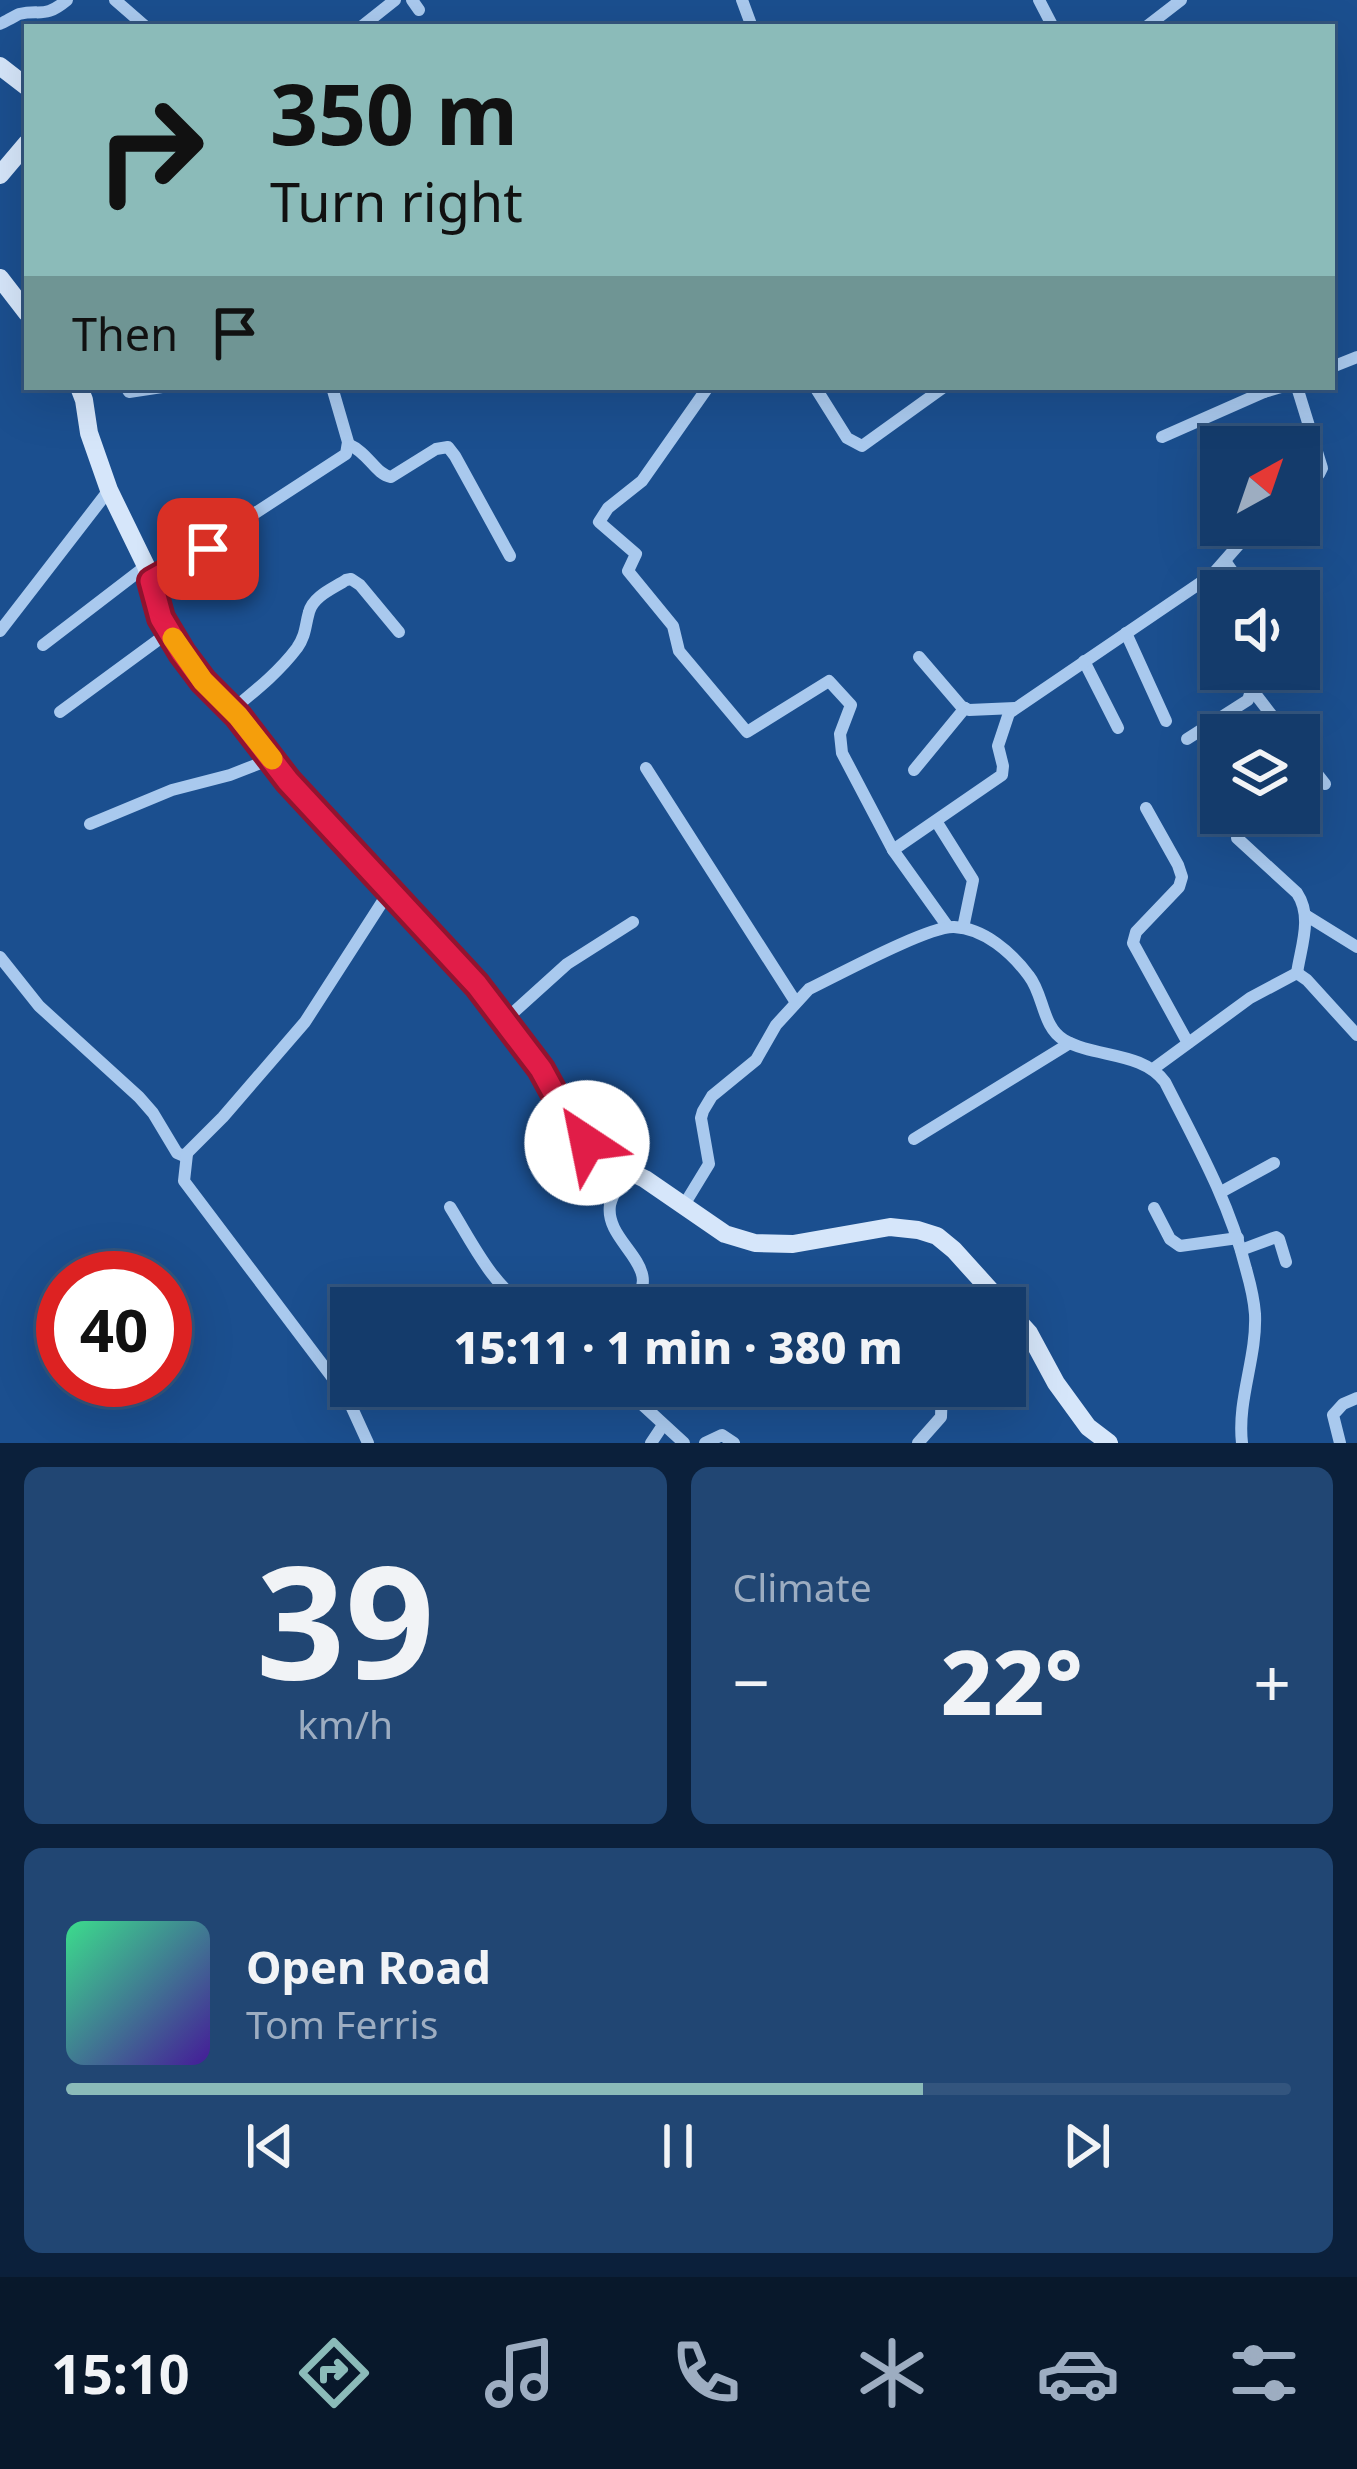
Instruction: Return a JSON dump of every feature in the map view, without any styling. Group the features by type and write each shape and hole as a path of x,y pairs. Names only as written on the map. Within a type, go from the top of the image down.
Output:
{"street":[{"path":"0,24 20,14 56,9 68,0"},
{"path":"115,0 143,24"},
{"path":"365,24 395,0"},
{"path":"1150,24 1181,0"},
{"path":"0,66 24,85"},
{"path":"0,175 24,147"},
{"path":"0,279 24,309"},
{"path":"80,390 88,433 148,574 161,618 203,681 477,985 541,1069 565,1113 598,1156 645,1179 725,1234 755,1243 793,1244 890,1227 938,1236 983,1287"},
{"path":"43,645 148,574 222,541 245,520 338,462 348,444 333,390"},
{"path":"705,390 642,481 608,508 599,522 636,554 628,571 673,626 679,651 747,732 829,681 851,705 840,734 842,752 893,850 948,927"},
{"path":"817,390 848,438 862,446 940,390"},
{"path":"1162,437 1259,390"},
{"path":"1298,390 1309,426"},
{"path":"348,444 368,456 382,475 391,477 436,449 448,447 510,556"},
{"path":"0,631 109,490"},
{"path":"893,850 1002,775 998,746 1005,719 1016,708 1212,575 1238,546"},
{"path":"1225,561 1231,570"},
{"path":"232,710 296,650 317,599 346,580 360,585 399,632"},
{"path":"60,712 170,632"},
{"path":"1126,633 1166,721"},
{"path":"919,657 965,708 1016,708"},
{"path":"1084,661 1118,728"},
{"path":"1187,739 1240,706 1253,691 1271,714"},
{"path":"914,770 965,708"},
{"path":"90,824 172,790 272,759"},
{"path":"646,768 795,1001"},
{"path":"1320,779 1324,784"},
{"path":"1146,808 1182,877 1179,887 1136,932 1132,943 1188,1043"},
{"path":"936,821 973,880 963,928"},
{"path":"1238,838 1304,904 1307,916 1297,973"},
{"path":"0,957 39,1006 139,1096 181,1156 305,1022 390,890"},
{"path":"1307,916 1357,947"},
{"path":"505,1020 567,964 633,922"},
{"path":"684,1205 709,1164 701,1118 712,1096 762,1053 776,1024 795,1001 809,989 932,930 948,927 980,933 1030,977 1060,1038 1153,1069 1165,1082 1221,1192 1240,1244 1255,1314 1254,1344 1240,1408 1242,1443"},
{"path":"1153,1069 1250,998 1297,973"},
{"path":"1297,973 1357,1035"},
{"path":"914,1139 1070,1043"},
{"path":"187,1154 184,1181 347,1397 368,1443"},
{"path":"1221,1192 1274,1163"},
{"path":"627,1171 610,1202 610,1213 642,1274 642,1287"},
{"path":"450,1207 502,1287"},
{"path":"1154,1208 1170,1239 1180,1246 1240,1244 1276,1237 1286,1262"},
{"path":"1026,1332 1077,1412 1109,1443"},
{"path":"1340,1443 1334,1411 1357,1399"},
{"path":"644,1407 684,1443"},
{"path":"918,1443 941,1417 941,1407"},
{"path":"651,1443 663,1425"},
{"path":"704,1443 722,1435 734,1443"}],"slow traffic":[{"path":"173,638 203,681 272,759"}],"route":[{"path":"208,549 151,581 161,618 182,653 288,781 477,985 541,1069 587,1143"}]}
